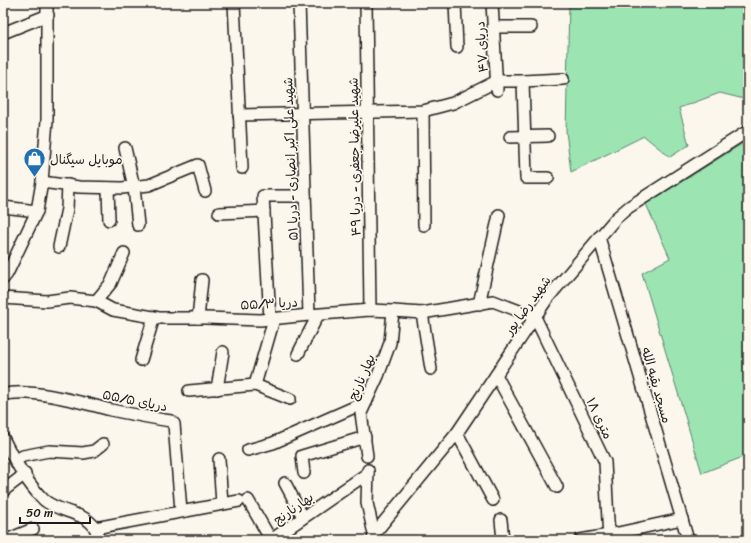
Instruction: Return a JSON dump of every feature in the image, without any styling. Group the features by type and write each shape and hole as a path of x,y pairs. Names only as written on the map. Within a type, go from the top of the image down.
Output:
{"street":[{"path":"4,275 37,211 42,182 47,120 47,3"},
{"path":"234,3 242,168"},
{"name":"شهید علی اکبر انصاری - دریا ۵۱","path":"299,3 305,196 313,315"},
{"name":"شهید علیرضا جعفری - دریا ۴۹","path":"366,3 370,310"},
{"path":"455,3 457,47"},
{"name":"دریای ۴۷","path":"492,3 497,85"},
{"path":"3,33 48,15"},
{"path":"493,27 531,27"},
{"path":"239,116 423,111 453,103 497,85 523,81 563,79"},
{"path":"523,81 526,178 548,178"},
{"path":"423,111 424,225"},
{"name":"شهید رضا پور","path":"374,537 457,433 547,299 616,218 629,206 748,131"},
{"path":"510,137 548,136"},
{"path":"125,148 134,187 138,225"},
{"path":"42,182 108,188 134,187 149,185 198,165 205,192"},
{"path":"59,247 66,209 68,185"},
{"path":"108,188 109,220"},
{"path":"255,385 272,319 263,196 305,196"},
{"path":"3,207 37,211"},
{"path":"219,213 264,211"},
{"path":"479,304 499,215"},
{"name":"مسجد بقیه الله","path":"599,237 688,540"},
{"path":"96,301 111,283 124,253"},
{"path":"198,318 202,280"},
{"name":"دریا ۵۵/۳","path":"3,298 47,301 70,298 96,301 113,310 154,317 260,320 370,310 393,310 422,313 493,301 535,317"},
{"name":"بهار نارنج","path":"367,456 361,413 378,376 390,343 393,310"},
{"path":"422,313 431,369"},
{"path":"298,354 313,315"},
{"path":"141,360 154,317"},
{"name":"۱۸ متری","path":"535,317 605,462 609,538"},
{"path":"217,389 223,352"},
{"path":"496,375 557,487"},
{"path":"189,391 255,385 290,399"},
{"name":"دریای ۵۵/۵","path":"3,395 15,392 25,392 62,398 171,421 174,424 181,511"},
{"path":"248,450 273,443 366,402"},
{"path":"457,433 493,500"},
{"path":"304,473 302,456 365,437"},
{"path":"3,440 33,488 45,500 56,507 86,519 95,528 98,540"},
{"path":"16,460 23,456 49,451 83,453 94,451 103,444"},
{"path":"95,528 222,504 219,459"},
{"name":"بهارنارنج","path":"222,504 243,501 271,540 368,471 368,503 374,537"},
{"path":"3,491 24,474"},
{"path":"285,483 304,517"},
{"path":"580,540 609,538 682,519"},
{"path":"501,520 503,540"},
{"path":"12,540 11,538 33,529"}],"green space":[{"path":"569,3 747,3 748,100 720,93 679,108 689,145 670,157 644,136 571,172 566,131"},
{"path":"748,140 748,455 702,473 642,273 670,258 646,204"}],"place":[{"name":"موبایل سیگنال","path":"34,178"}]}
